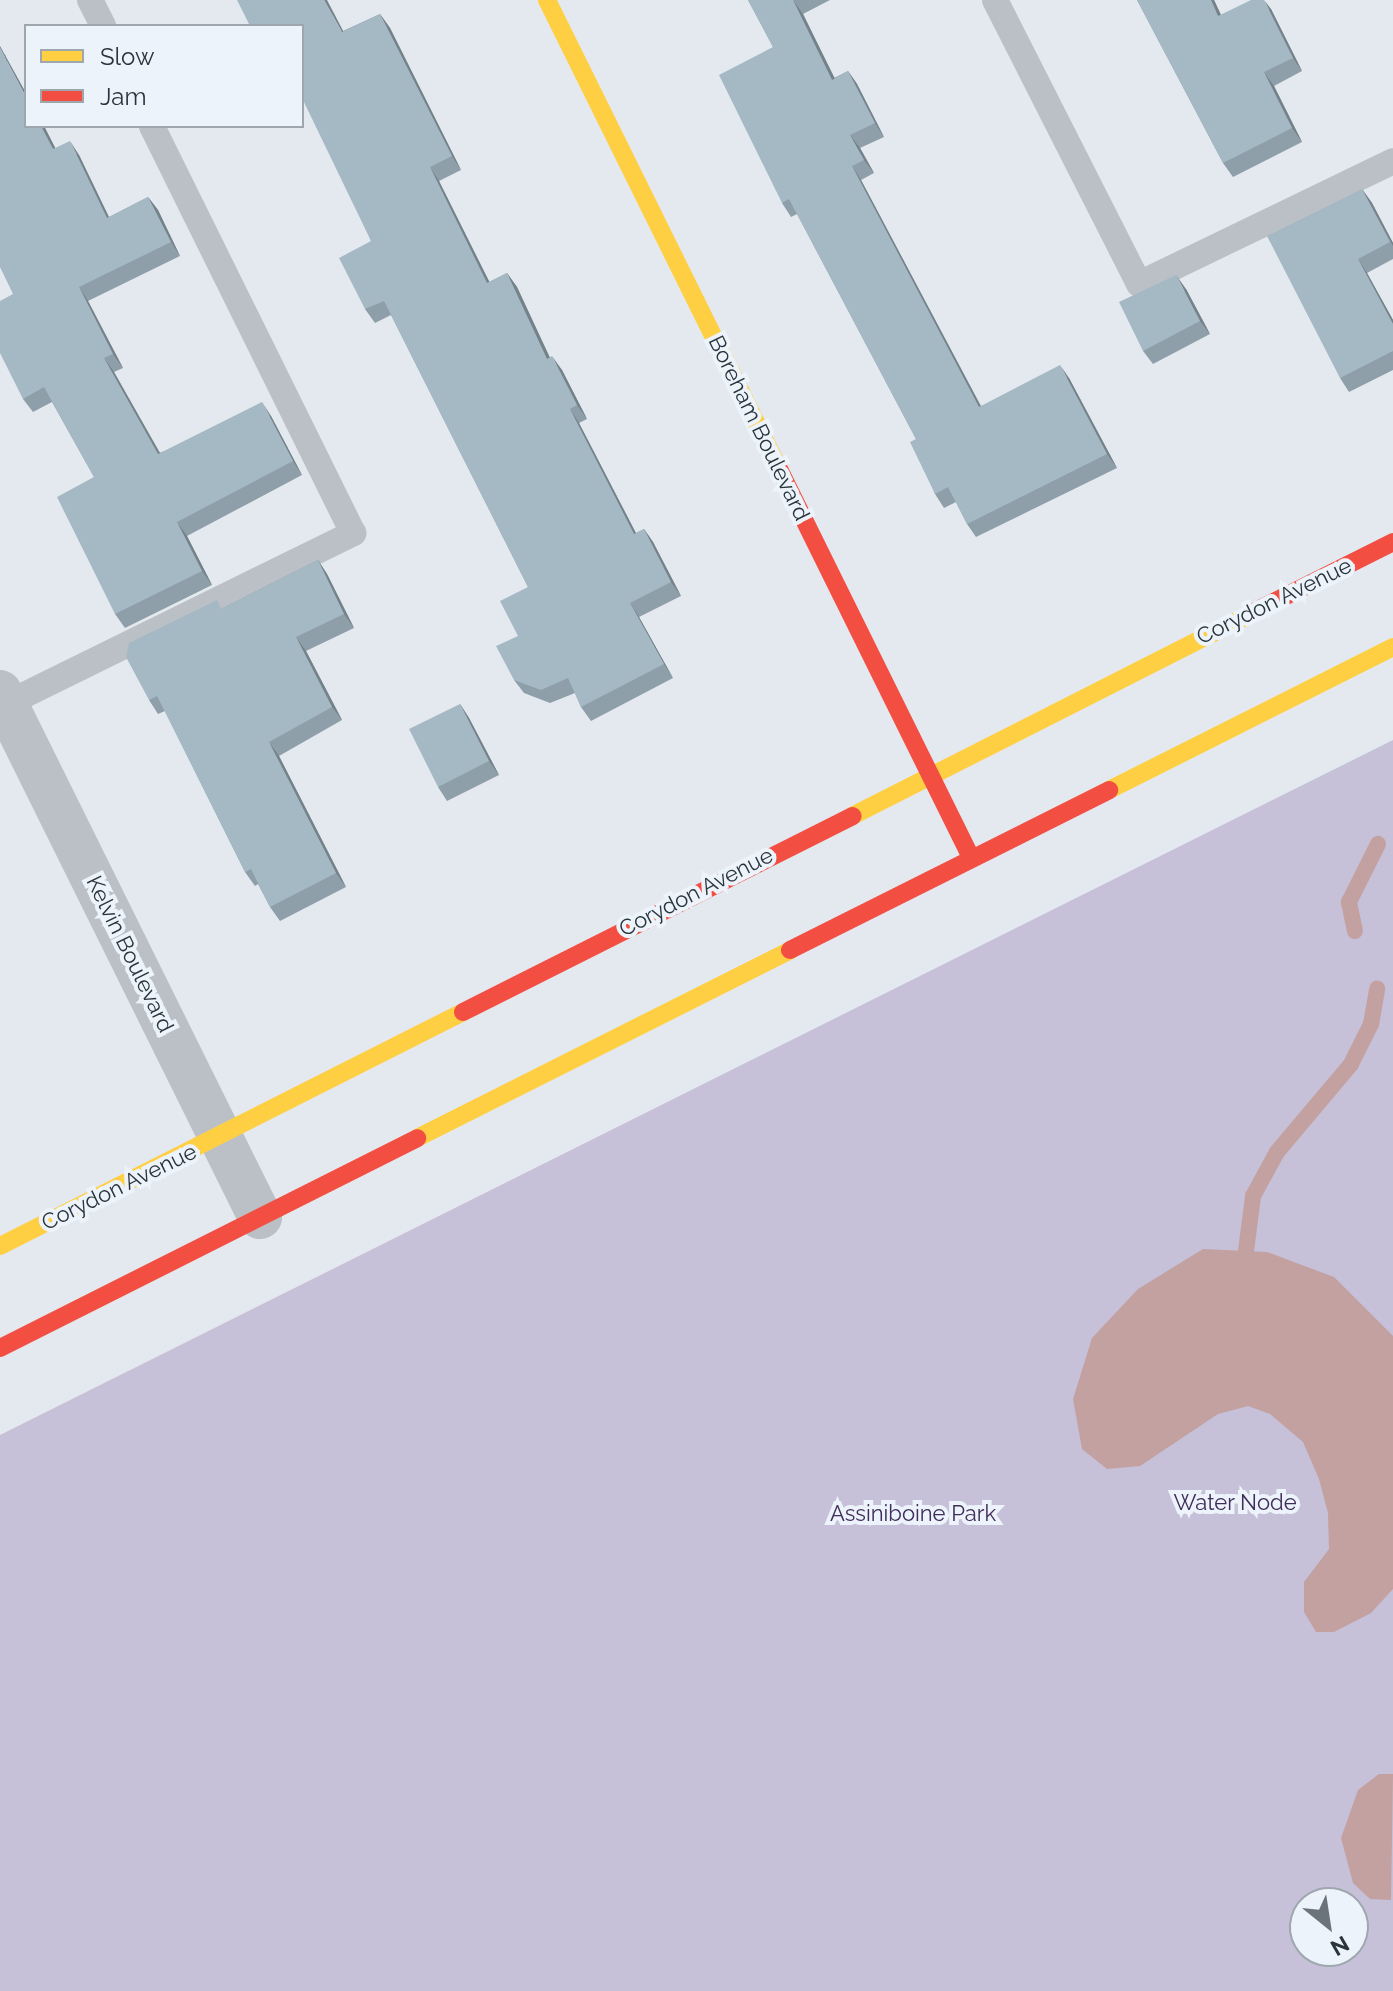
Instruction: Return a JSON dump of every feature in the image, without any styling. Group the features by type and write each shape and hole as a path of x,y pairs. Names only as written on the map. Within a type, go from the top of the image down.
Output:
{"main road":[{"name":"Boreham Boulevard","path":"547,0 970,856"},
{"name":"Corydon Avenue","path":"0,1246 930,772 1393,542"},
{"path":"0,1348 970,856 1393,647"}],"street":[{"name":"Kelvin Boulevard","path":"2,701 260,1217"}],"lane":[{"path":"90,0 102,24"},
{"path":"995,0 1139,284 1393,161"},
{"path":"2,701 353,533 153,128"}],"green space":[{"name":"Assiniboine Park","path":"1393,740 1393,1991 0,1991 0,1435"}],"shaded area":[{"path":"1203,1249 1267,1252 1334,1277 1393,1336 1393,1589 1371,1613 1334,1632 1316,1632 1304,1612 1304,1582 1329,1549 1328,1513 1319,1479 1303,1442 1270,1414 1248,1406 1218,1414 1140,1466 1107,1469 1082,1449 1073,1399 1092,1338 1138,1289"},
{"path":"1379,1774 1393,1774 1391,1900 1370,1899 1369,1887 1357,1887 1353,1883 1341,1838 1358,1790"}],"building":[{"path":"237,0 324,0 342,32 380,14 452,156 430,167 487,283 507,273 547,359 552,356 577,405 570,409 634,534 644,529 671,582 630,603 664,664 581,707 568,678 541,690 514,680 496,646 518,636 500,601 528,587 384,301 365,309 339,258 371,241 304,102 304,24 249,24"},
{"path":"748,0 793,0 832,80 848,71 875,123 850,135 864,160 852,166 979,407 1060,365 1107,454 967,524 948,487 935,494 910,442 916,439 789,199 782,203 719,75 773,47"},
{"path":"1137,0 1211,0 1218,16 1251,0 1264,0 1293,58 1264,72 1292,128 1223,163"},
{"path":"0,48 24,93 24,128 42,128 53,149 70,141 107,218 148,197 171,242 79,287 113,354 104,358 158,454 262,402 293,461 177,522 202,571 115,614 57,497 94,477 44,387 23,399 0,353 0,301 13,294 0,267"},
{"path":"1362,189 1390,242 1358,259 1393,324 1393,351 1340,378 1267,236"},
{"path":"1176,275 1200,321 1143,351 1119,302"},
{"path":"318,560 344,614 296,637 332,707 269,742 336,873 270,907 251,869 245,872 157,696 149,700 126,657 129,643 217,600 221,609"},
{"path":"460,704 489,761 438,787 409,729"}],"waterway":[{"path":"1355,931 1349,902 1378,844"},
{"path":"1246,1251 1253,1196 1277,1152 1351,1064 1371,1024 1377,989"}],"traffic: slow":[{"path":"547,0 779,469"},
{"path":"852,816 1252,613"},
{"path":"1109,790 1393,647"},
{"path":"417,1138 790,950"},
{"path":"0,1246 463,1012"}],"traffic: jam":[{"path":"779,469 970,856"},
{"path":"1252,613 1393,542"},
{"path":"790,950 1109,790"},
{"path":"463,1012 852,816"},
{"path":"0,1348 417,1138"}],"park label":[{"name":"Water Node","path":"1235,1503"}]}
